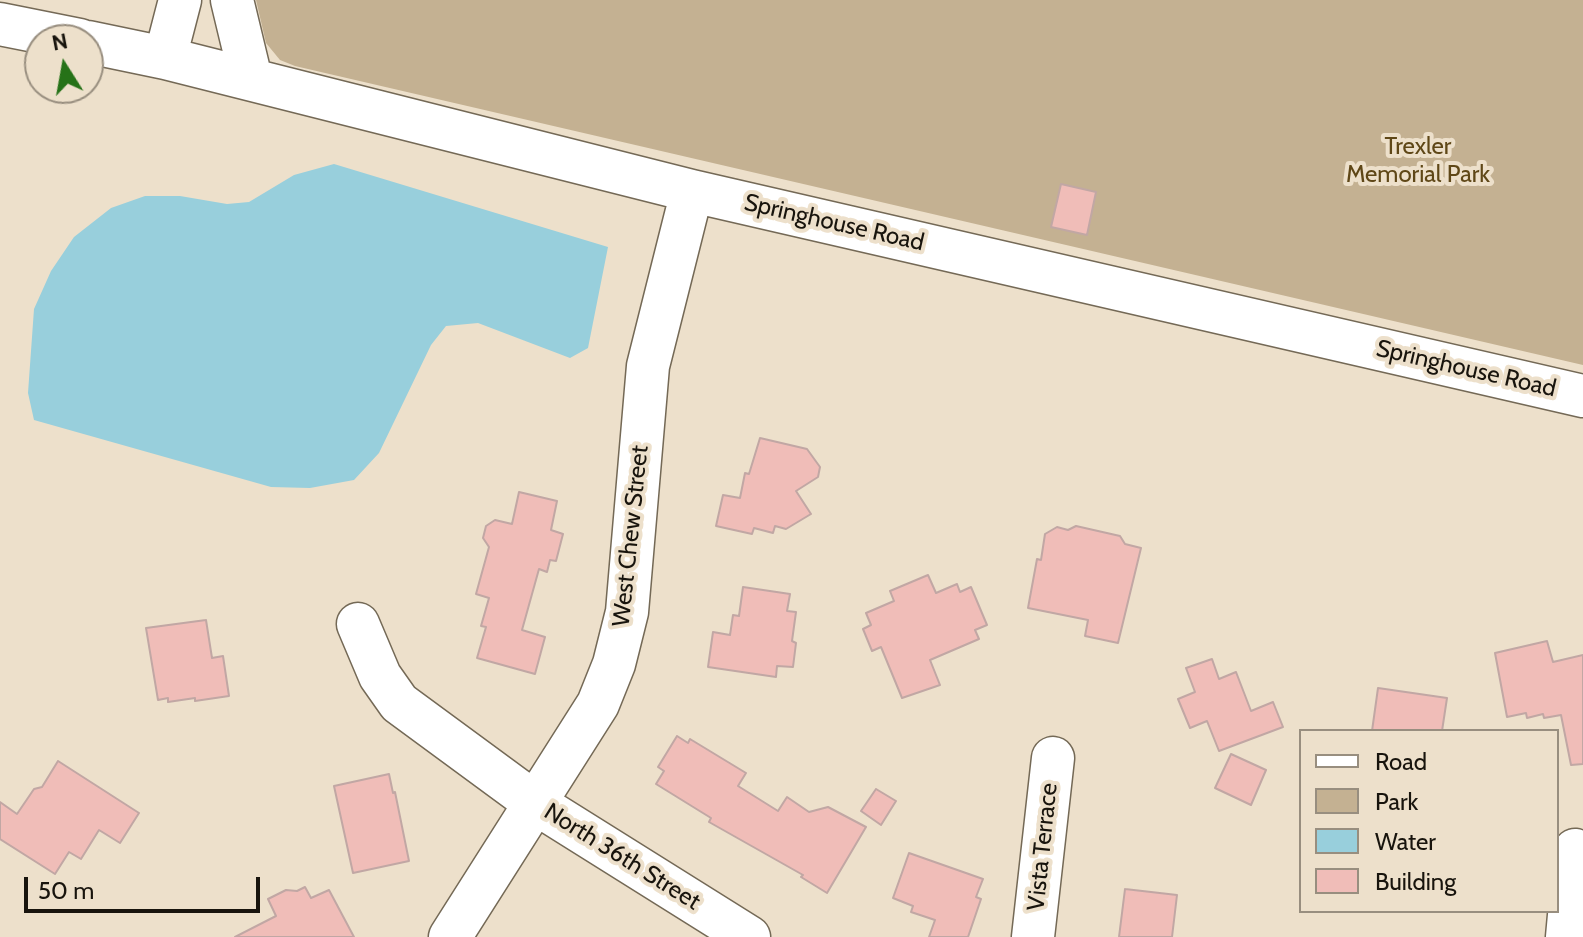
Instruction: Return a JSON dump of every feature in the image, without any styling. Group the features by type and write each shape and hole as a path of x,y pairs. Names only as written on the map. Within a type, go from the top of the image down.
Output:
{"street":[{"path":"165,58 180,0"},
{"path":"232,0 251,79"},
{"path":"0,24 24,29"},
{"name":"Springhouse Road","path":"104,45 251,79 692,191 1583,396"},
{"name":"West Chew Street","path":"450,937 598,704 617,651 627,612 648,366 692,191"},
{"name":"North 36th Street","path":"358,624 380,676 399,703 535,803 749,937"},
{"name":"Vista Terrace","path":"1033,937 1053,758"},
{"path":"1567,937 1575,850"}],"green space":[{"name":"Trexler Memorial Park","path":"256,0 1583,0 1583,365 295,66 280,60 266,43"}],"water":[{"path":"334,164 608,247 588,348 570,358 478,323 446,326 431,345 379,453 354,480 310,488 271,487 34,420 28,393 34,309 51,271 74,237 111,208 145,196 180,196 227,204 249,202 294,175"}],"building":[{"path":"1061,184 1096,192 1087,235 1051,227"},
{"path":"760,438 807,449 820,467 818,477 796,491 811,514 786,529 775,526 773,533 754,528 752,534 716,526 723,495 740,498 745,473 749,474"},
{"path":"519,492 557,501 551,530 563,534 556,561 550,560 547,572 539,569 522,630 545,637 535,674 477,658 486,627 481,626 489,598 476,594 489,547 483,538 486,526 495,520 512,524"},
{"path":"1076,526 1120,536 1125,544 1141,548 1118,643 1085,636 1088,620 1028,608 1045,534 1057,527 1068,530"},
{"path":"928,575 936,593 957,584 960,592 971,587 987,625 975,630 979,639 930,660 940,685 902,698 881,647 872,651 863,629 871,625 866,613 894,601 890,591"},
{"path":"743,587 790,594 787,611 796,612 792,641 796,643 793,667 777,666 776,677 708,667 713,632 730,635 733,615 739,616"},
{"path":"206,620 212,658 223,656 229,696 195,701 195,698 168,702 168,698 158,700 146,628"},
{"path":"1547,641 1553,662 1583,655 1583,764 1571,765 1561,715 1544,718 1543,714 1527,718 1526,713 1507,717 1495,653"},
{"path":"1212,659 1219,679 1236,672 1251,711 1273,702 1283,727 1219,751 1207,721 1190,728 1178,699 1195,692 1186,668"},
{"path":"1378,688 1447,698 1442,729 1372,729"},
{"path":"677,736 688,743 690,739 746,773 738,786 778,811 787,797 809,812 828,807 866,827 827,893 801,877 803,875 709,822 711,818 656,784 664,771 658,767"},
{"path":"1231,754 1266,770 1251,805 1215,788"},
{"path":"58,761 139,813 120,843 99,830 81,859 69,852 55,874 0,839 0,802 17,814 34,789 42,787"},
{"path":"389,774 409,861 353,873 334,786"},
{"path":"876,789 896,801 881,825 861,811"},
{"path":"909,853 983,879 976,897 981,899 968,937 929,937 935,920 911,912 913,906 893,898"},
{"path":"305,887 311,898 329,890 354,937 235,937 276,916 268,899 286,890 297,891"},
{"path":"1125,889 1177,895 1172,937 1119,937"}]}
